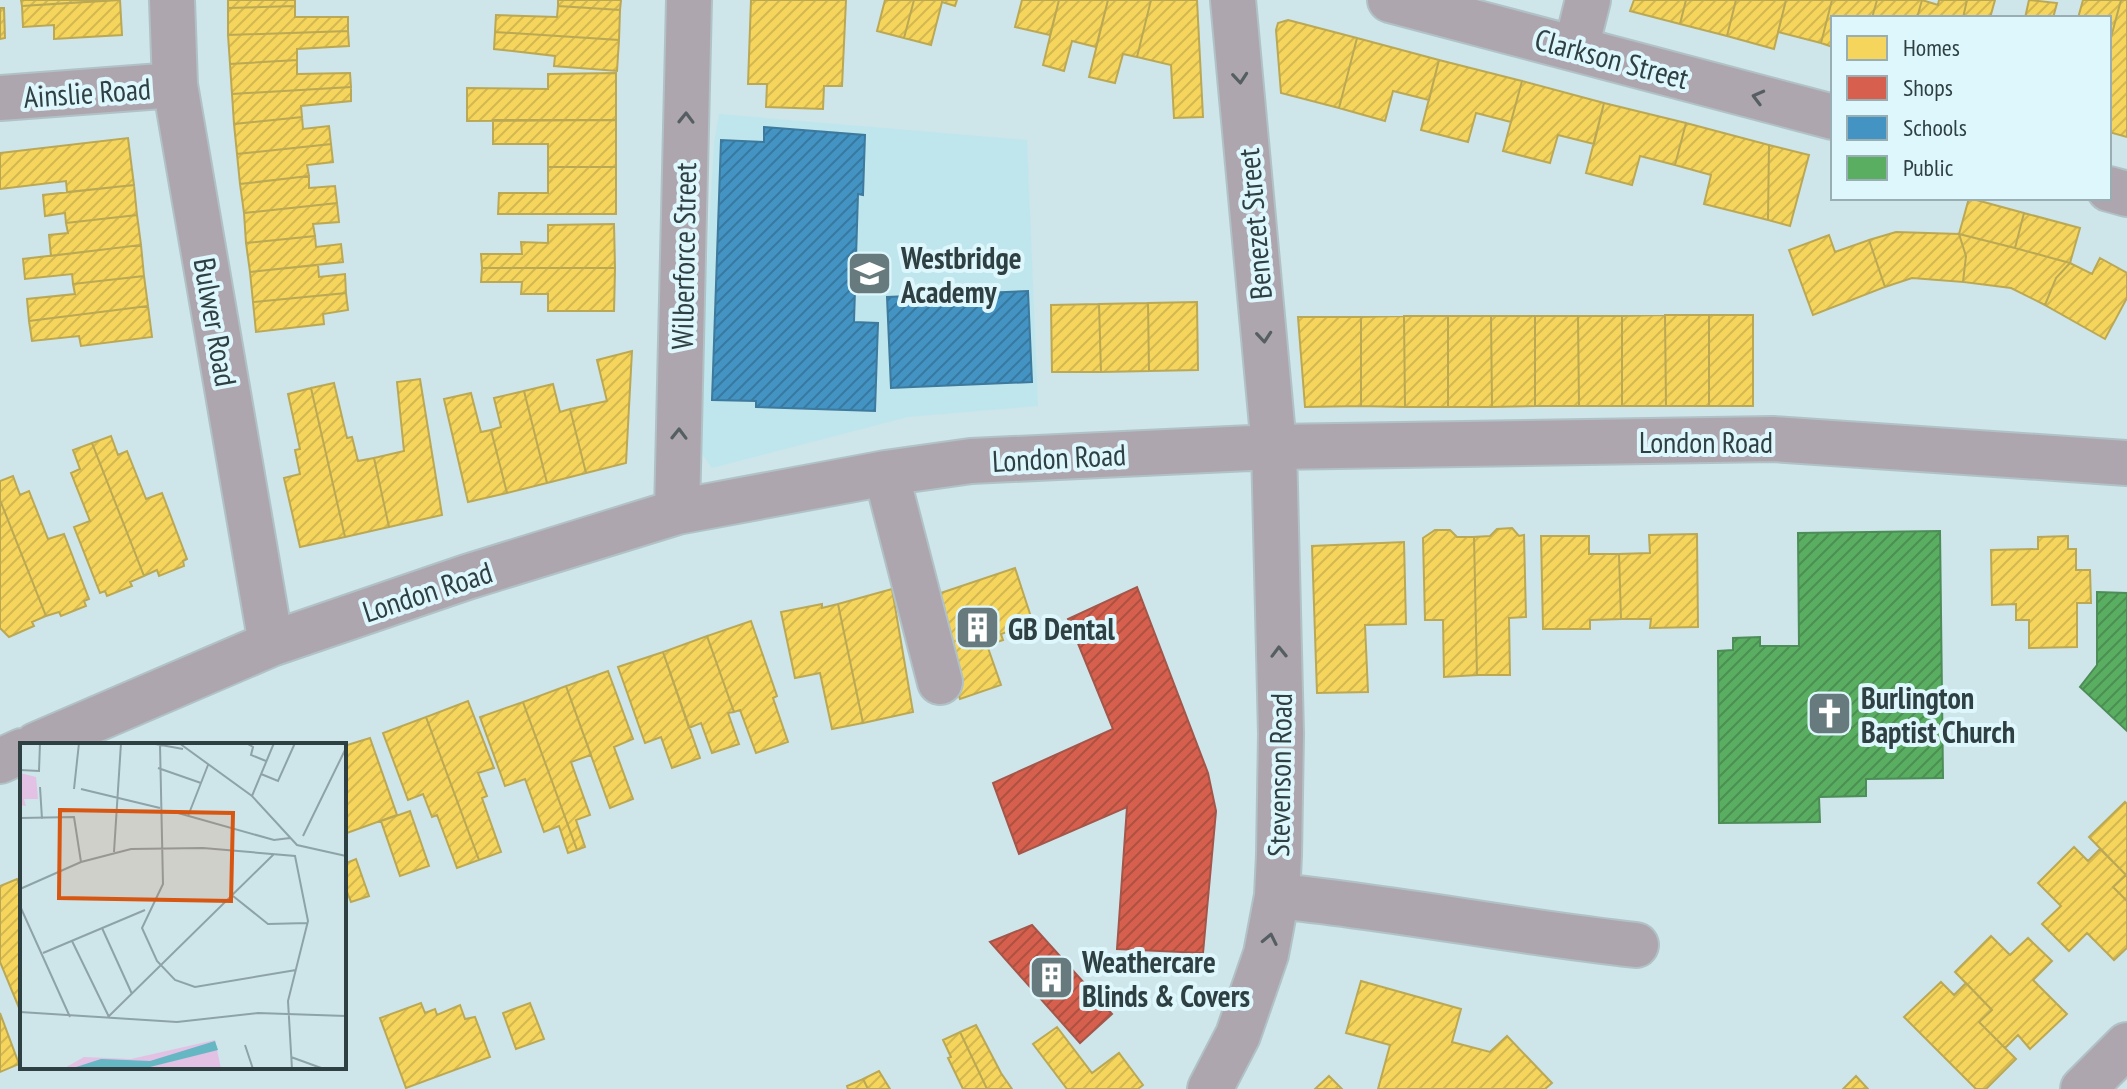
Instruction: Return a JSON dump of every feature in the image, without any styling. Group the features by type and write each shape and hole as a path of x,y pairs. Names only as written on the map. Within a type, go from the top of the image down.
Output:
{"street":[{"name":"Bulwer Road","path":"172,0 175,85 271,644"},
{"name":"Wilberforce Street","path":"677,512 689,0"},
{"name":"Benezet Street","path":"1233,0 1274,447"},
{"name":"Clarkson Street","path":"1390,0 1831,116"},
{"path":"1576,48 1588,0"},
{"name":"Ainslie Road","path":"0,98 175,85"},
{"name":"London Road","path":"41,743 271,644 467,577 677,512 886,473 971,461 1274,447 1773,439 2127,463"},
{"name":"Stevenson Road","path":"1210,1089 1253,998 1266,954 1277,896 1281,734 1274,447"},
{"path":"886,473 940,682"},
{"path":"0,761 20,752"},
{"path":"1277,896 1353,904 1537,935 1636,945"},
{"path":"2083,1089 2127,1045"}],"shaded area":[{"name":"Westbridge Academy","path":"719,114 1027,140 1038,406 908,417 712,468 697,447 714,143"}],"building: Homes":[{"path":"21,0 115,0 22,6"},
{"path":"120,0 122,35 54,39 54,25 23,27 22,6"},
{"path":"228,0 295,0 295,6 228,8"},
{"path":"558,0 621,0 620,10 558,6"},
{"path":"751,0 846,0 842,86 824,86 823,109 766,107 767,84 748,84"},
{"path":"885,0 914,0 904,38 877,31"},
{"path":"914,0 957,0 955,6 942,2 931,45 904,38"},
{"path":"1022,0 1059,0 1050,35 1015,27"},
{"path":"1059,0 1108,0 1096,47 1072,41 1064,71 1043,65"},
{"path":"1108,0 1151,0 1137,57 1123,54 1115,83 1089,77"},
{"path":"1151,0 1197,0 1203,117 1174,118 1171,65 1137,57"},
{"path":"1634,0 1686,0 1680,24 1630,11"},
{"path":"1686,0 1736,0 1727,36 1680,24"},
{"path":"1736,0 1786,0 1774,49 1727,36"},
{"path":"1786,0 1832,0 1821,43 1778,32"},
{"path":"1832,0 1877,0 1873,16 1831,16 1831,46 1821,43"},
{"path":"1877,0 1922,0 1918,16 1873,16"},
{"path":"1922,0 1938,5 1939,0 1967,0 1963,16 1918,16"},
{"path":"1967,0 1995,0 1991,16 1963,16"},
{"path":"2029,0 2057,3 2054,16 2025,16"},
{"path":"2083,0 2121,0 2111,38 2111,16 2079,16"},
{"path":"2121,0 2127,0 2127,137 2111,133 2111,38"},
{"path":"295,6 295,17 348,17 348,31 228,35 228,8"},
{"path":"558,6 620,10 619,40 495,32 496,15 557,17"},
{"path":"0,8 4,8 5,38 0,39"},
{"path":"1288,20 1357,38 1339,108 1281,93 1276,30 1278,23"},
{"path":"348,31 349,46 297,49 297,60 230,64 228,35"},
{"path":"495,32 619,40 617,71 554,66 555,56 494,49"},
{"path":"1357,38 1439,60 1429,100 1393,91 1385,121 1339,108"},
{"path":"297,60 297,74 350,73 351,87 232,94 230,64"},
{"path":"1439,60 1522,81 1511,122 1476,113 1468,142 1421,130"},
{"path":"616,73 616,120 467,121 467,88 548,89 548,74"},
{"path":"1522,81 1604,103 1594,144 1558,135 1550,163 1503,151"},
{"path":"351,87 351,101 301,106 302,117 234,124 232,94"},
{"path":"1604,103 1686,123 1675,165 1640,156 1632,185 1586,173"},
{"path":"302,117 303,129 329,126 331,144 237,154 234,124"},
{"path":"493,120 616,120 616,167 548,167 548,144 493,144"},
{"path":"1686,123 1769,145 1768,220 1704,204 1711,175 1675,165"},
{"path":"128,138 134,185 67,192 66,181 0,189 0,153"},
{"path":"331,144 333,162 307,165 309,176 240,184 237,154"},
{"path":"1769,145 1809,155 1790,226 1768,220"},
{"path":"548,167 616,167 616,214 498,214 499,193 548,193"},
{"path":"309,176 309,188 335,186 337,203 244,213 240,184"},
{"path":"134,185 137,215 66,223 65,213 45,216 43,195"},
{"path":"1968,200 2024,213 2015,248 1959,234"},
{"path":"337,203 339,222 313,224 315,236 246,243 244,213"},
{"path":"2024,213 2080,228 2070,263 2015,248"},
{"path":"137,215 141,245 51,256 49,235 68,233 66,223"},
{"path":"614,224 615,268 482,268 481,254 522,254 521,242 548,243 548,225"},
{"path":"1896,232 1959,234 1966,256 1963,282 1912,278 1885,287 1869,240"},
{"path":"1959,234 2070,263 2056,278 2045,305 2011,288 1963,282 1966,256"},
{"path":"1829,235 1835,252 1869,240 1885,287 1813,315 1789,250"},
{"path":"315,236 316,247 341,244 343,262 250,272 246,243"},
{"path":"141,245 144,276 73,284 72,274 25,279 23,259"},
{"path":"2100,258 2127,273 2127,298 2105,339 2045,305 2056,278 2070,263 2092,274"},
{"path":"318,265 319,277 345,274 346,293 253,302 250,272"},
{"path":"482,268 615,268 614,311 548,311 548,294 521,294 522,282 481,282"},
{"path":"144,276 148,306 29,321 27,299 75,294 73,284"},
{"path":"346,293 348,310 323,314 324,324 256,332 253,302"},
{"path":"1197,302 1198,370 1149,371 1148,303"},
{"path":"1148,303 1149,371 1101,372 1099,304"},
{"path":"1099,304 1101,372 1052,372 1051,305"},
{"path":"148,306 152,337 81,346 79,336 32,341 29,321"},
{"path":"1665,315 1709,315 1709,406 1666,406"},
{"path":"1665,315 1666,406 1622,406 1622,316"},
{"path":"1709,315 1753,315 1753,406 1709,406"},
{"path":"1404,316 1448,316 1448,407 1405,407"},
{"path":"1404,316 1405,407 1361,406 1361,317"},
{"path":"1448,316 1491,316 1492,407 1448,407"},
{"path":"1491,316 1535,316 1535,406 1492,407"},
{"path":"1535,316 1578,316 1579,406 1535,406"},
{"path":"1578,316 1622,316 1622,406 1579,406"},
{"path":"1298,317 1361,317 1361,406 1305,407"},
{"path":"632,351 626,463 586,473 570,409 607,401 597,360"},
{"path":"420,379 442,515 389,527 374,458 404,451 397,382"},
{"path":"334,383 347,438 352,437 358,461 374,458 389,527 345,537 311,388"},
{"path":"553,384 560,412 570,409 586,473 547,483 524,391"},
{"path":"311,388 345,537 300,547 284,478 300,474 295,450 300,449 288,394"},
{"path":"524,391 547,483 507,493 491,430 501,427 494,398"},
{"path":"471,393 481,432 491,430 507,493 468,502 444,399"},
{"path":"111,436 118,455 127,451 146,499 162,493 187,559 183,561 184,566 159,576 157,570 144,576 92,443"},
{"path":"92,443 144,576 130,582 132,586 107,596 105,591 100,593 74,527 90,521 71,473 80,469 73,450"},
{"path":"13,476 20,495 29,491 48,539 64,534 89,599 84,601 86,606 61,616 59,612 46,616 0,500 0,481"},
{"path":"0,500 46,616 32,622 34,626 9,637 0,628"},
{"path":"1512,528 1519,536 1524,535 1526,617 1509,618 1510,675 1477,675 1474,537 1490,536 1497,529"},
{"path":"1435,530 1450,530 1457,537 1474,537 1477,675 1444,677 1443,620 1425,620 1423,538"},
{"path":"1697,534 1698,627 1650,628 1651,619 1621,619 1619,554 1650,553 1649,535"},
{"path":"1541,536 1589,536 1589,554 1619,554 1621,619 1590,620 1590,629 1543,629"},
{"path":"2068,536 2068,549 2076,549 2076,570 2090,570 2091,603 2077,603 2077,647 2029,648 2029,620 2016,620 2016,604 1992,605 1991,550 2038,549 2038,537"},
{"path":"1404,542 1406,624 1365,625 1368,692 1317,693 1312,546"},
{"name":"GB Dental","path":"1015,568 1033,623 1001,634 1003,640 987,645 1001,685 960,699 926,598"},
{"path":"892,589 913,712 863,723 838,604"},
{"path":"822,604 822,608 838,604 863,723 832,729 820,673 795,678 781,612"},
{"path":"751,621 777,696 773,698 788,742 756,753 740,710 734,712 707,636"},
{"path":"707,636 734,712 728,713 739,744 712,753 701,723 689,728 663,652"},
{"path":"663,652 700,758 672,768 661,737 645,743 618,667"},
{"path":"608,671 633,739 614,747 633,799 610,808 566,686"},
{"path":"566,686 591,755 571,762 590,815 576,820 585,847 577,850 523,702"},
{"path":"468,701 494,768 478,773 487,796 482,798 501,852 479,860 426,717"},
{"path":"523,702 577,850 568,853 559,826 544,832 525,779 505,786 480,717"},
{"path":"426,717 479,860 457,868 437,815 432,817 423,794 408,800 383,733"},
{"path":"370,738 397,815 346,833 346,745"},
{"path":"2125,802 2127,901 2113,887 2126,875 2089,837"},
{"path":"410,811 429,866 400,876 381,821"},
{"path":"2074,847 2088,861 2100,849 2126,875 2113,887 2127,901 2127,948 2114,960 2087,933 2069,951 2042,924 2061,906 2038,883"},
{"path":"356,859 369,896 351,902 346,889 346,863"},
{"path":"17,879 20,886 20,1010 0,962 0,886"},
{"path":"1991,936 2010,955 2028,938 2052,961 2033,980 2067,1014 2030,1049 2018,1035 2005,1048 1979,1022 1992,1010 1955,972"},
{"path":"1361,981 1461,1009 1452,1042 1490,1052 1507,1036 1552,1083 1545,1089 1378,1089 1390,1045 1346,1033"},
{"path":"1941,982 1954,995 1966,983 1992,1010 1979,1022 2016,1059 1986,1089 1976,1089 1904,1017"},
{"path":"421,1003 425,1013 435,1009 437,1015 460,1005 465,1019 475,1017 490,1057 406,1088 380,1018"},
{"path":"530,1003 544,1039 516,1049 503,1013"},
{"path":"0,1013 19,1064 0,1072"},
{"path":"976,1025 1012,1089 987,1089 960,1032"},
{"path":"1057,1027 1092,1073 1119,1053 1143,1085 1138,1089 1067,1089 1033,1044"},
{"path":"960,1032 987,1089 963,1089 948,1058 951,1057 943,1040"},
{"path":"879,1071 890,1089 868,1089 863,1079"},
{"path":"1329,1076 1342,1089 1315,1089"},
{"path":"1856,1076 1868,1089 1843,1089"},
{"path":"863,1079 868,1089 848,1089 847,1086"}],"building: Shops":[{"path":"1137,587 1208,773 1216,811 1203,953 1117,949 1127,807 1019,854 993,783 1113,729 1068,619"},
{"name":"Weathercare Blinds & Covers","path":"1032,925 1112,1014 1080,1043 990,942"}],"building: Schools":[{"path":"764,127 865,135 863,195 858,194 854,322 878,323 875,411 756,407 756,401 712,400 721,140 764,142"},
{"path":"1028,291 1032,382 891,388 887,297"}],"building: Public":[{"name":"Burlington Baptist Church","path":"1940,531 1943,778 1866,779 1866,796 1819,797 1820,822 1719,823 1718,651 1733,650 1733,638 1760,637 1760,646 1799,646 1798,533"},
{"path":"2097,592 2127,593 2127,731 2080,687 2097,665"}],"place":[{"name":"Westbridge Academy","path":"870,274"},
{"name":"GB Dental","path":"977,628"},
{"name":"Burlington Baptist Church","path":"1830,714"},
{"name":"Weathercare Blinds & Covers","path":"1051,978"}]}
